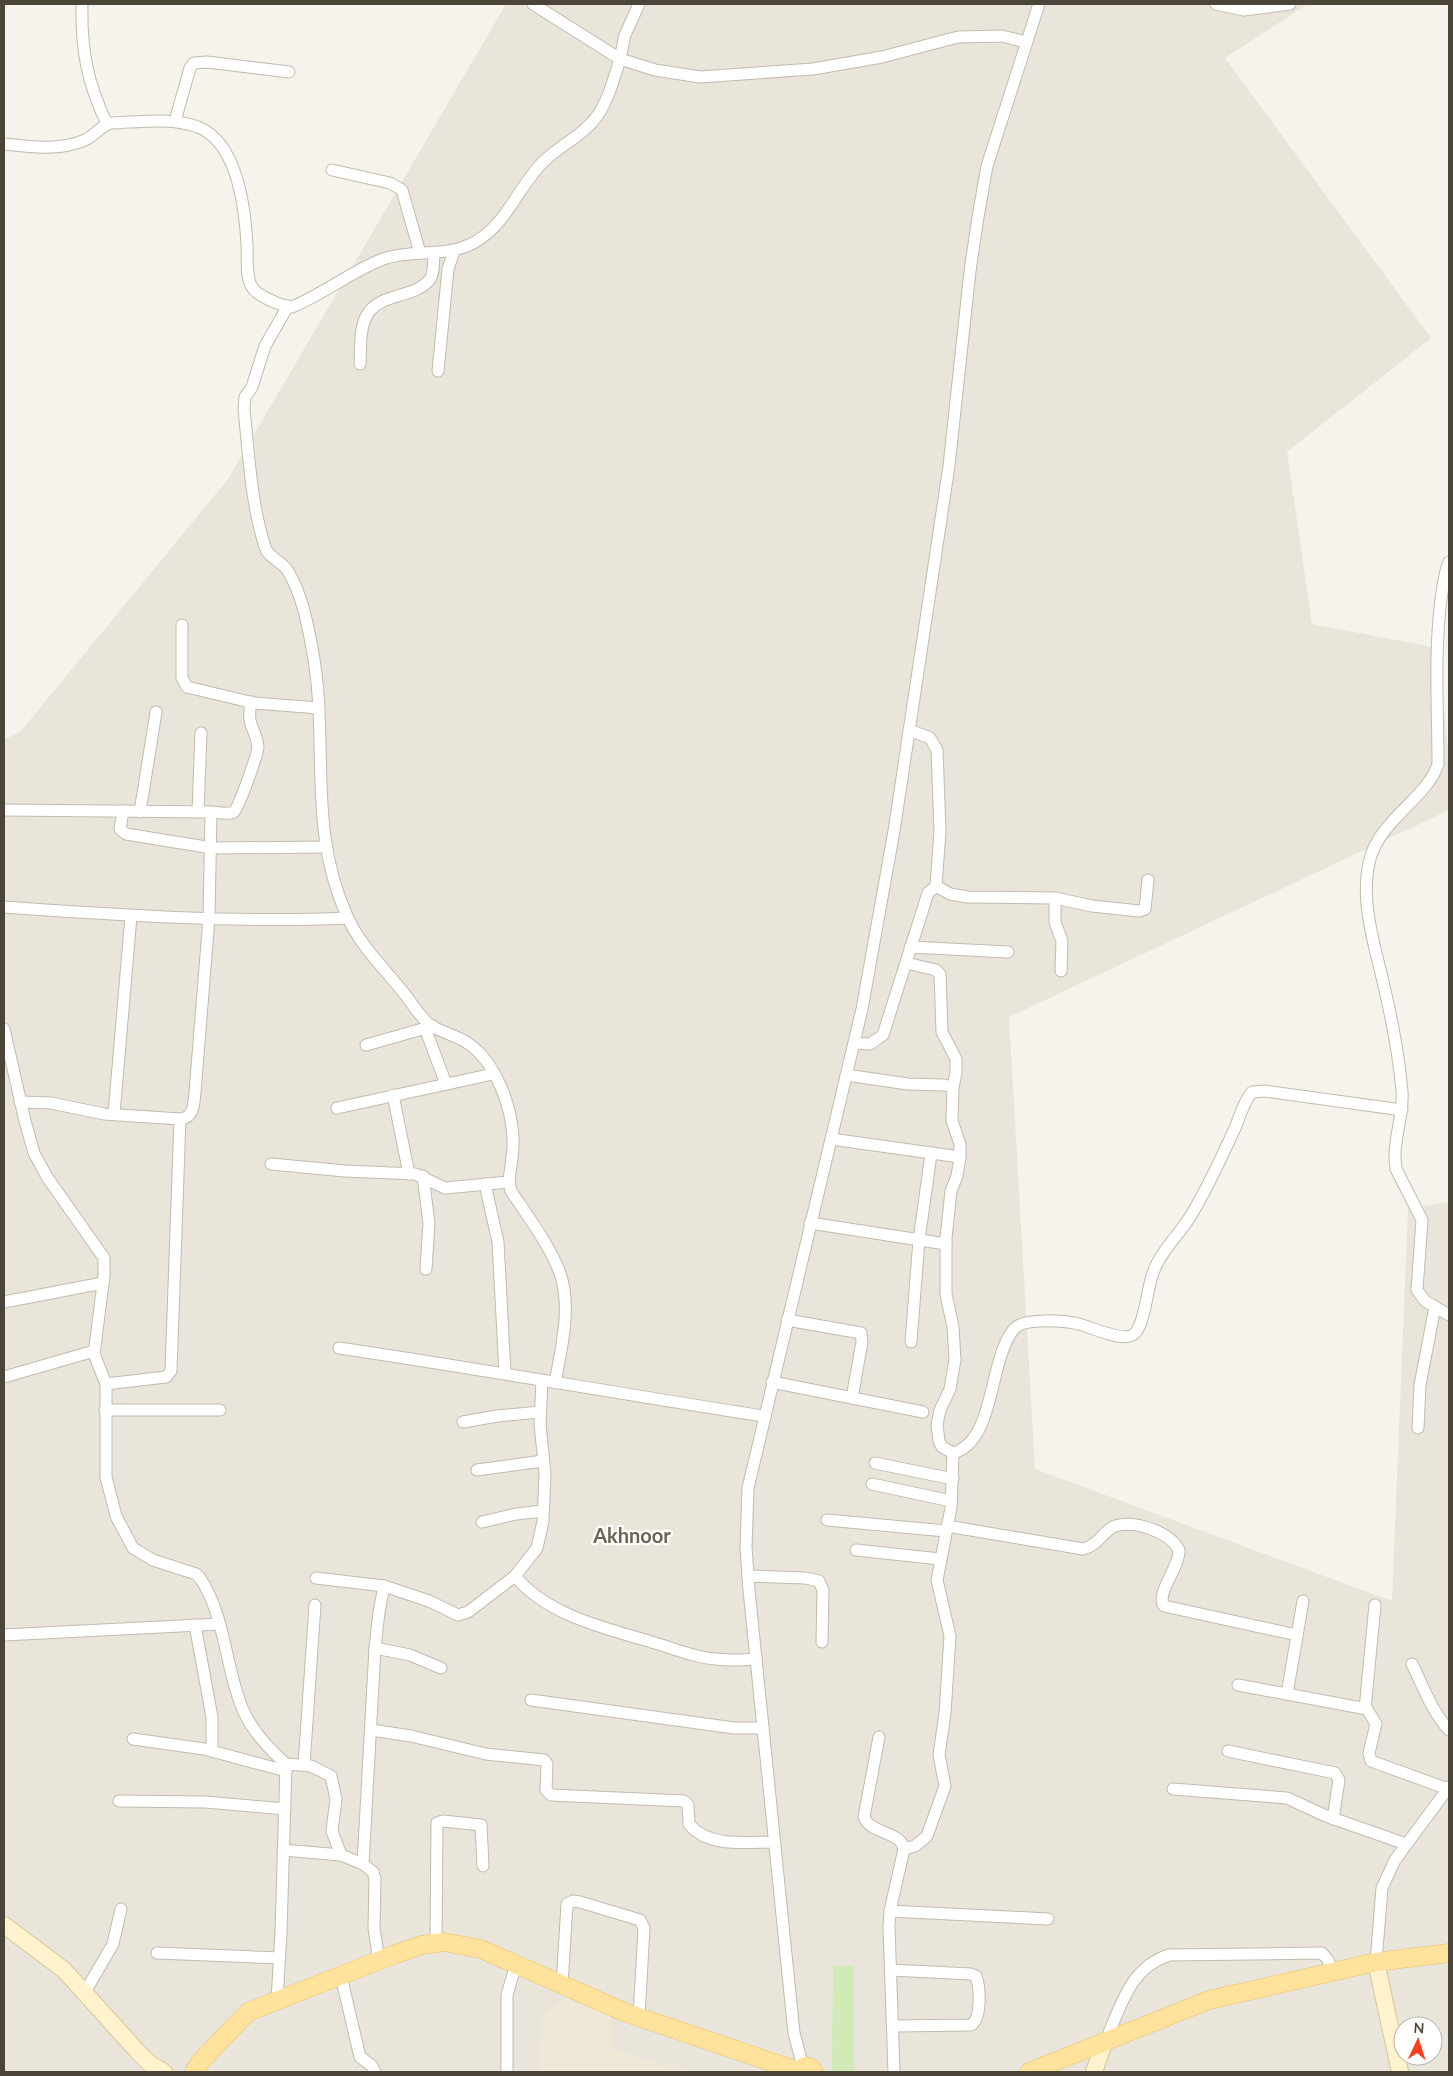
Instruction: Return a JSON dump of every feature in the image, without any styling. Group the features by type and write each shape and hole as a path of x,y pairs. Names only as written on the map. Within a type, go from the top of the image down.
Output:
{"main road":[{"path":"194,2072 200,2062 248,2012 385,1959 436,1942 451,1942 474,1947 640,2017 803,2071"},
{"path":"1029,2072 1209,2000 1376,1962 1449,1952"}],"street":[{"path":"82,4 82,44 86,67 92,93 106,124"},
{"path":"533,4 620,59 655,70 700,77 814,69 882,57 958,37 1002,36 1026,42"},
{"path":"4,144 41,148 76,143 87,139 106,124 175,121 199,128 214,136 230,160 236,175 246,226 249,281 254,289 278,302 302,302 386,258 454,251 475,242 489,233 504,218 542,163 579,136 597,116 606,102 620,59 625,35 639,4"},
{"path":"803,2071 794,2033 748,1576 746,1547 748,1488 763,1416 862,1009 892,839 950,466 970,271 978,217 988,166 1039,4"},
{"path":"1216,4 1248,10 1290,4"},
{"path":"175,121 190,68 194,63 207,62 289,72"},
{"path":"332,170 390,183 402,190 420,253"},
{"path":"438,371 448,269 454,251"},
{"path":"360,364 362,330 368,313 381,302 424,285 429,280 433,268 434,253"},
{"path":"278,302 252,387 245,397 244,410 254,500 265,548 271,556 288,569 303,601 313,650 319,708 320,797 330,870 347,918 381,966 429,1027 446,1084"},
{"path":"1449,562 1444,581 1439,617 1436,685 1438,764 1436,772 1391,822 1371,856 1367,875 1370,925 1393,1032 1402,1092 1402,1110 1395,1159 1396,1169 1422,1220 1417,1290 1419,1296 1449,1315"},
{"path":"182,625 182,678 184,685 251,702 319,708"},
{"path":"4,810 234,812 239,806 247,779 258,753 256,738 249,721 251,702"},
{"path":"140,812 156,712"},
{"path":"854,1044 870,1044 883,1035 928,893 936,886 940,831 938,750 930,738 909,730"},
{"path":"198,812 201,733"},
{"path":"123,811 120,829 126,834 212,848 326,847"},
{"path":"20,1102 51,1104 114,1114 180,1119 185,1119 191,1114 194,1100 209,918 212,848 211,812"},
{"path":"936,886 950,894 968,897 1056,898 1092,906 1139,912 1145,909 1148,880"},
{"path":"1056,898 1055,922 1062,941 1062,971"},
{"path":"4,907 131,916 294,920 347,918"},
{"path":"114,1114 131,916"},
{"path":"910,946 1008,952"},
{"path":"906,963 936,970 940,974 942,1032 956,1059 952,1121 960,1144 960,1157 952,1191 946,1244 946,1294 953,1326 955,1360 952,1379 940,1410 937,1429 942,1447 953,1453"},
{"path":"366,1045 429,1027 468,1043 485,1060 493,1074 503,1094 512,1130 513,1141 509,1182 511,1192 555,1263 562,1282 565,1307 559,1384"},
{"path":"4,1029 20,1102 40,1166 102,1252 104,1263 103,1283 94,1351 96,1362 106,1384 106,1476 109,1494 122,1531 133,1548 140,1553 200,1578 219,1624 244,1712 286,1768 277,2001"},
{"path":"337,1108 493,1074"},
{"path":"846,1075 908,1084 953,1087"},
{"path":"953,1453 966,1447 974,1438 990,1398 1011,1332 1018,1325 1030,1322 1067,1322 1118,1336 1131,1336 1135,1334 1140,1323 1153,1273 1201,1197 1252,1092 1265,1091 1402,1110"},
{"path":"393,1095 409,1174"},
{"path":"106,1384 166,1377 171,1371 180,1119"},
{"path":"831,1139 960,1157"},
{"path":"912,1342 919,1240 931,1154"},
{"path":"270,1164 345,1171 409,1174 423,1176 446,1188 509,1182"},
{"path":"423,1176 429,1223 426,1270"},
{"path":"485,1184 498,1242 505,1373"},
{"path":"810,1223 946,1244"},
{"path":"4,1302 103,1283"},
{"path":"1418,1428 1420,1385 1435,1307"},
{"path":"787,1320 861,1333 862,1342 852,1398"},
{"path":"339,1348 505,1373 582,1388 763,1416"},
{"path":"4,1377 94,1351"},
{"path":"316,1578 384,1586 429,1601 458,1615 468,1612 518,1580 537,1548 543,1511 543,1461 540,1412 542,1381"},
{"path":"772,1382 923,1412"},
{"path":"105,1410 220,1410"},
{"path":"463,1422 497,1416 540,1412"},
{"path":"904,1848 915,1846 928,1836 944,1793 939,1755 945,1713 950,1636 938,1588 940,1559 951,1501 953,1453"},
{"path":"477,1470 543,1461"},
{"path":"875,1462 953,1479"},
{"path":"872,1484 951,1501"},
{"path":"482,1522 516,1514 543,1511"},
{"path":"828,1520 946,1529 1071,1548 1092,1546 1114,1527 1123,1525 1149,1529 1169,1538 1179,1550 1174,1572 1162,1595 1164,1606 1298,1635"},
{"path":"856,1550 940,1559"},
{"path":"748,1576 805,1578 819,1581 823,1590 822,1642"},
{"path":"518,1580 531,1592 562,1610 610,1630 716,1659 756,1659"},
{"path":"363,1864 375,1648 384,1586"},
{"path":"1287,1694 1304,1601"},
{"path":"304,1765 315,1604"},
{"path":"1365,1709 1375,1605"},
{"path":"4,1634 219,1624"},
{"path":"195,1625 212,1718 212,1751"},
{"path":"375,1648 395,1651 441,1668"},
{"path":"1412,1664 1434,1707 1449,1730"},
{"path":"1238,1685 1365,1709 1372,1715 1376,1724 1369,1754 1372,1761 1448,1788 1395,1860 1382,1888 1376,1962 1400,2072"},
{"path":"530,1700 734,1728 763,1728"},
{"path":"371,1730 411,1736 465,1750 545,1761 547,1764 546,1790 551,1795 684,1801 688,1805 689,1824 704,1836 729,1842 774,1842"},
{"path":"878,1736 864,1816 874,1828 900,1841 904,1848 890,1911 894,2072"},
{"path":"133,1739 173,1743 286,1768 304,1765 325,1771 334,1783 336,1798 332,1831 341,1854"},
{"path":"1228,1751 1334,1773 1339,1780 1334,1819"},
{"path":"1173,1789 1287,1798 1334,1819 1406,1844"},
{"path":"119,1801 206,1802 285,1809"},
{"path":"436,1942 437,1823 443,1821 481,1825 483,1866"},
{"path":"284,1850 341,1854 363,1864 373,1872 375,1879 374,1928 385,1959"},
{"path":"562,1985 567,1904 573,1901 580,1902 640,1920 644,1928 640,2017"},
{"path":"85,1992 113,1944 121,1909"},
{"path":"890,1911 1048,1919"},
{"path":"4,1925 64,1970 138,2052 150,2064 164,2072"},
{"path":"157,1953 280,1958"},
{"path":"1094,2072 1104,2043 1137,1974 1151,1961 1176,1954 1322,1953 1328,1960 1331,1971"},
{"path":"507,2072 507,1994 516,1964"},
{"path":"891,1970 971,1974 976,1976 978,1984 977,2016 971,2025 893,2026"},
{"path":"341,1976 360,2057 372,2066 375,2072"}],"shaded area":[{"path":"506,4 1308,4 1225,58 1431,338 1287,452 1312,624 1438,648 1449,761 1449,810 1009,1017 1035,1469 1392,1601 1408,1209 1449,1202 1449,2072 4,2072 4,740 21,731 228,479"},
{"path":"568,1994 611,2011 611,2050 697,2072 539,2072 542,2017"}],"green space":[{"path":"833,1966 854,1966 854,2072 832,2072"}],"district":[{"name":"Akhnoor","path":"632,1535"}]}
